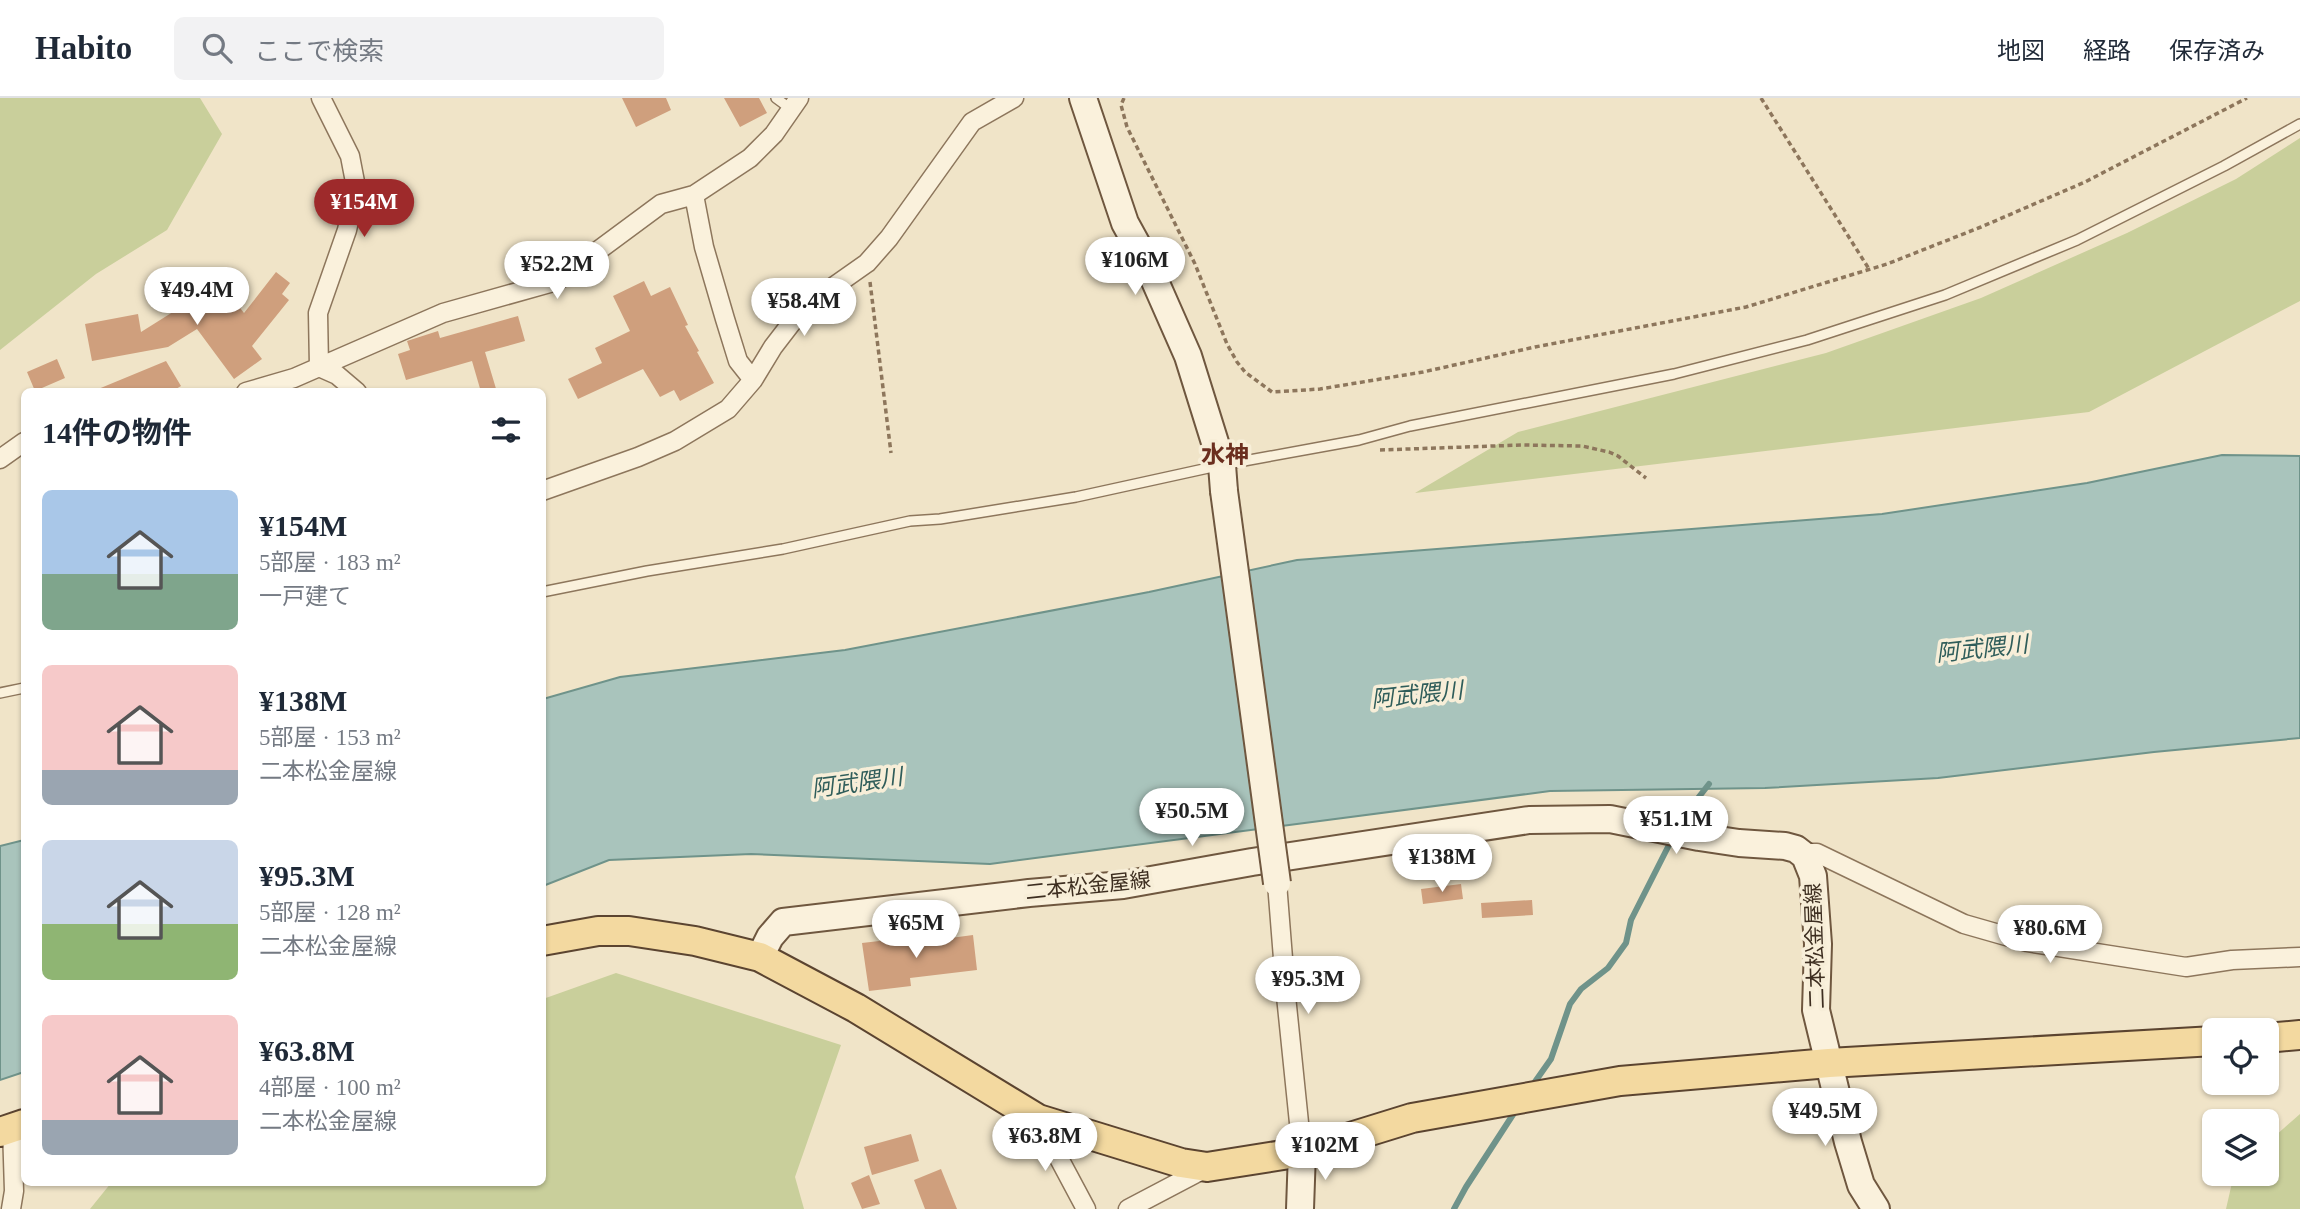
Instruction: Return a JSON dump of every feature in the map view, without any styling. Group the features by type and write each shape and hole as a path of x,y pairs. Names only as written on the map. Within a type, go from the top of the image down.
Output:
{"main road":[{"path":"546,941 598,931 629,931 695,941 760,957 856,1009 1038,1119 1181,1163 1207,1167 1302,1152 1412,1118 1620,1081 1829,1063 2202,1042"},
{"path":"2279,1037 2300,1035"}],"street":[{"path":"319,367 318,313 347,230 355,182 350,156 321,98"},
{"path":"546,489 675,441 728,409 753,380 803,308 867,262 918,198 972,122 1014,98"},
{"path":"1083,98 1125,223 1147,262 1188,356 1222,464 1277,883 1302,1152 1300,1209"},
{"path":"259,388 319,367 443,313 557,281 661,204 694,195 750,158 775,134 795,103"},
{"path":"694,195 704,247 738,361 753,380"},
{"path":"319,367 337,375 352,388"},
{"path":"0,458 21,444"},
{"name":"二本松金屋線","path":"760,957 770,937 783,922 1029,893 1123,885 1252,862 1529,820 1610,819 1699,837 1785,846 1796,849 1805,856 1811,866 1816,895 1818,944 1815,1010 1861,1185 1876,1209"},
{"path":"1805,856 1817,853 1964,924 2027,942 2186,967 2232,960 2300,957"},
{"path":"1038,1119 1086,1209"},
{"path":"11,1209 14,1191 12,1128"},
{"path":"1128,1209 1207,1167"}],"lane":[{"path":"776,98 795,103"},
{"path":"546,591 647,571 783,549 910,521 940,519 1076,496 1222,464 1359,440 1410,426 1674,374 1807,340 1945,295 2077,240 2212,173 2300,124"},
{"path":"0,693 21,689"}],"path":[{"path":"1124,98 1121,105 1126,127 1195,264 1227,344 1245,372 1272,392 1320,389 1423,372 1535,346 1746,307 1869,269 1981,227 2085,182 2247,98"},
{"path":"1761,98 1869,269"},
{"path":"867,262 891,453"},
{"path":"1359,440 1368,450 1522,445 1582,446 1618,456 1646,478"}],"green space":[{"path":"0,98 200,98 222,134 167,230 96,274 0,350"},
{"path":"2300,138 2300,301 2089,412 1415,493 1518,432 1826,353 1981,298 2127,233 2236,179"},
{"path":"616,973 841,1045 795,1177 804,1209 90,1209 109,1186 546,1186 546,998"},
{"path":"2300,1114 2300,1209 2226,1209 2231,1186 2279,1186 2279,1133"}],"water":[{"name":"阿武隈川","path":"2222,455 2300,456 2300,738 2154,752 1938,778 1765,788 1550,791 990,864 751,854 609,860 546,885 546,698 620,677 845,650 1149,592 1297,560 1882,514 2087,483"},
{"path":"21,841 21,1073 0,1080 0,846"}],"building":[{"path":"622,98 666,98 671,110 636,127"},
{"path":"724,98 759,98 767,113 740,127"},
{"path":"276,272 290,283 282,294 289,300 252,346 262,359 234,379 197,329 168,347 92,361 85,324 138,314 141,332 200,295 218,280 244,313"},
{"path":"644,281 651,296 670,287 688,325 685,326 714,383 680,401 674,390 660,397 643,369 578,399 568,379 602,363 595,348 630,331 613,296"},
{"path":"518,316 525,341 485,352 496,388 480,388 472,361 406,380 398,354 410,350 407,341 438,331 440,338"},
{"path":"57,359 65,378 42,388 34,388 27,372"},
{"path":"166,361 181,386 178,388 101,388"},
{"path":"1461,884 1463,899 1423,904 1421,889"},
{"path":"1532,900 1533,915 1482,918 1481,903"},
{"path":"973,935 977,970 910,978 911,986 869,991 862,943 905,938 906,944"},
{"path":"911,1134 919,1161 872,1175 864,1147"},
{"path":"941,1169 957,1209 925,1209 914,1180"},
{"path":"869,1175 880,1204 862,1209 851,1183"}],"waterway":[{"path":"1677,825 1709,784"},
{"path":"1532,1086 1551,1059 1570,1004 1581,989 1608,968 1626,943 1631,920 1672,839"},
{"path":"1454,1209 1516,1110"}],"district":[{"name":"水神","path":"1225,455"}]}
